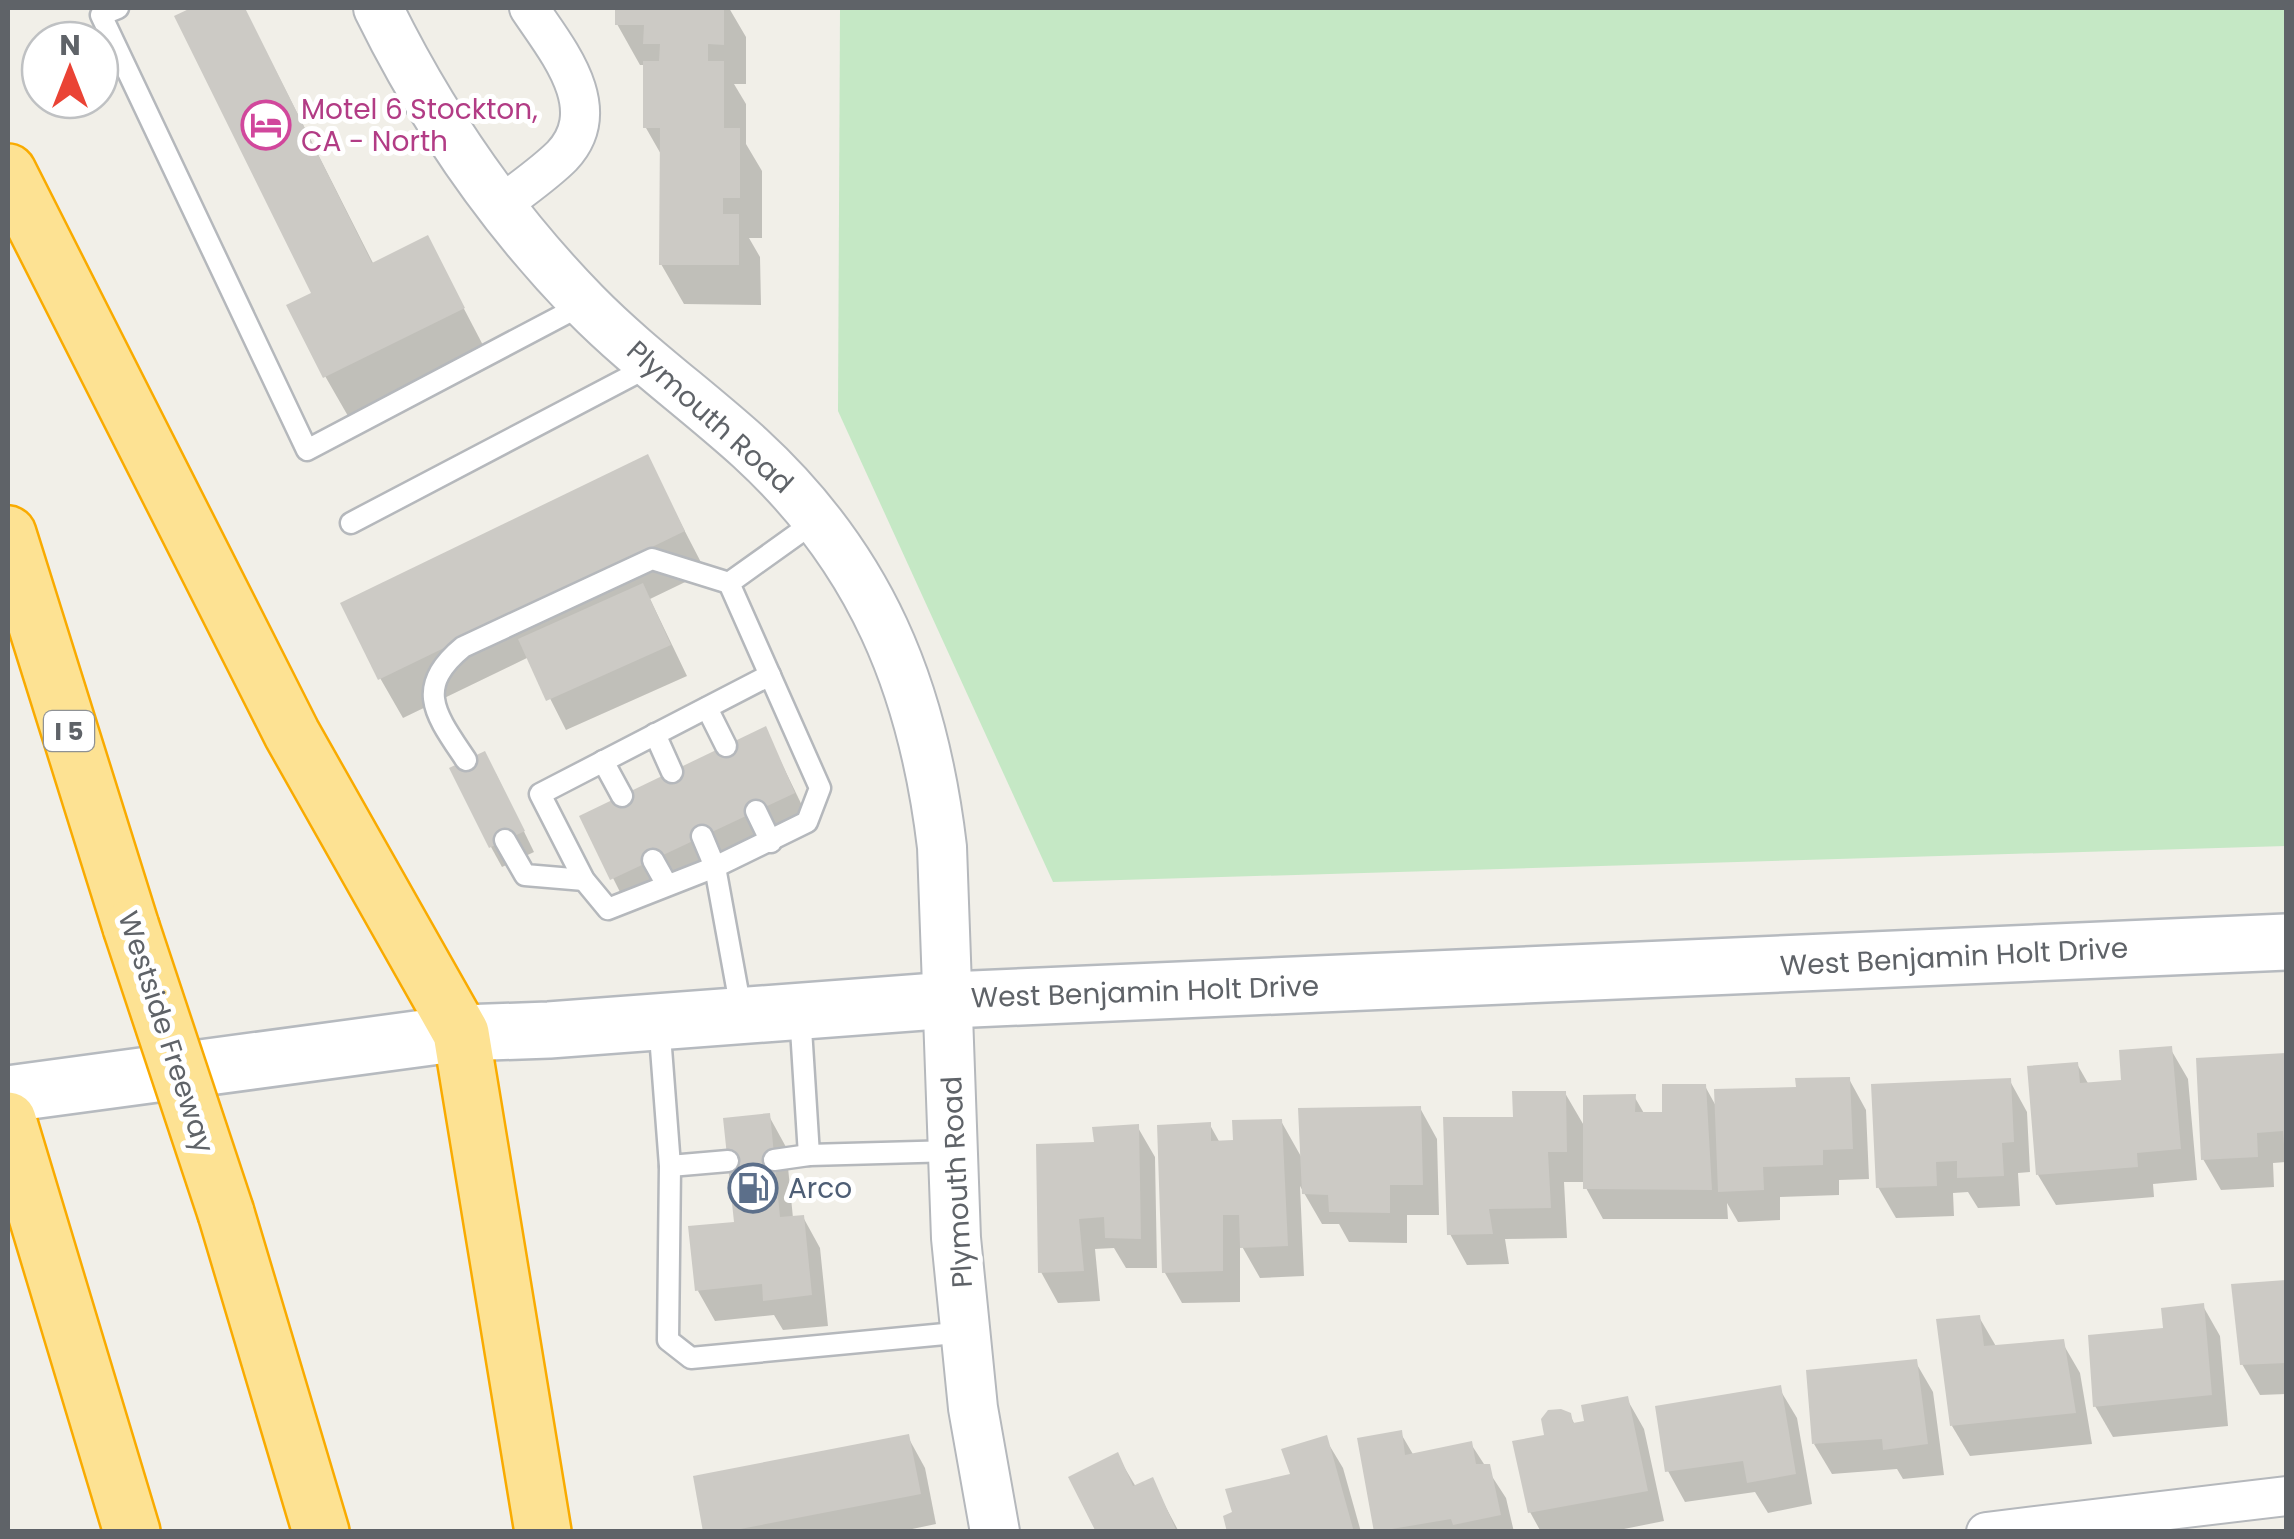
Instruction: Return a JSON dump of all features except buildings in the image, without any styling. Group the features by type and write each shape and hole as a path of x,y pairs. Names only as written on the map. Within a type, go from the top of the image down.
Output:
{"highway":[{"path":"8,172 292,734 462,1033 543,1532"},
{"name":"Westside Freeway","path":"8,534 131,928 226,1214 321,1532"},
{"path":"8,1120 132,1532"}],"main road":[{"name":"West Benjamin Holt Drive","path":"8,1094 462,1033 950,1000 2286,942"}],"street":[{"name":"Plymouth Road","path":"378,8 406,66 485,189 584,304 749,447 817,520 876,610 903,668 922,727 935,787 942,848 956,1238 973,1408 995,1532"},
{"path":"500,206 562,155 574,137 582,101 565,63 529,8"},
{"path":"1986,1532 2286,1496"}],"lane":[{"path":"118,8 102,16 307,450 584,304"},
{"path":"351,524 652,365"},
{"path":"729,583 817,520"},
{"path":"466,760 442,723 433,691 440,666 463,647 652,559 729,583 770,675 820,788 807,822 715,867 608,910 584,880 540,794 770,675"},
{"path":"706,708 726,746"},
{"path":"654,734 672,772"},
{"path":"604,761 622,796"},
{"path":"756,811 771,842"},
{"path":"702,836 715,867 742,1014"},
{"path":"505,840 525,875 584,880"},
{"path":"654,860 667,886"},
{"path":"800,1011 809,1155"},
{"path":"658,1022 670,1166 668,1340 691,1358 966,1332"},
{"path":"774,1160 809,1155 954,1152"},
{"path":"670,1166 728,1161"}],"green space":[{"path":"840,8 2286,8 2286,846 1053,882 838,411"}],"place":[{"name":"Motel 6 Stockton, CA - North","path":"266,125"},
{"name":"Arco","path":"753,1188"}]}
